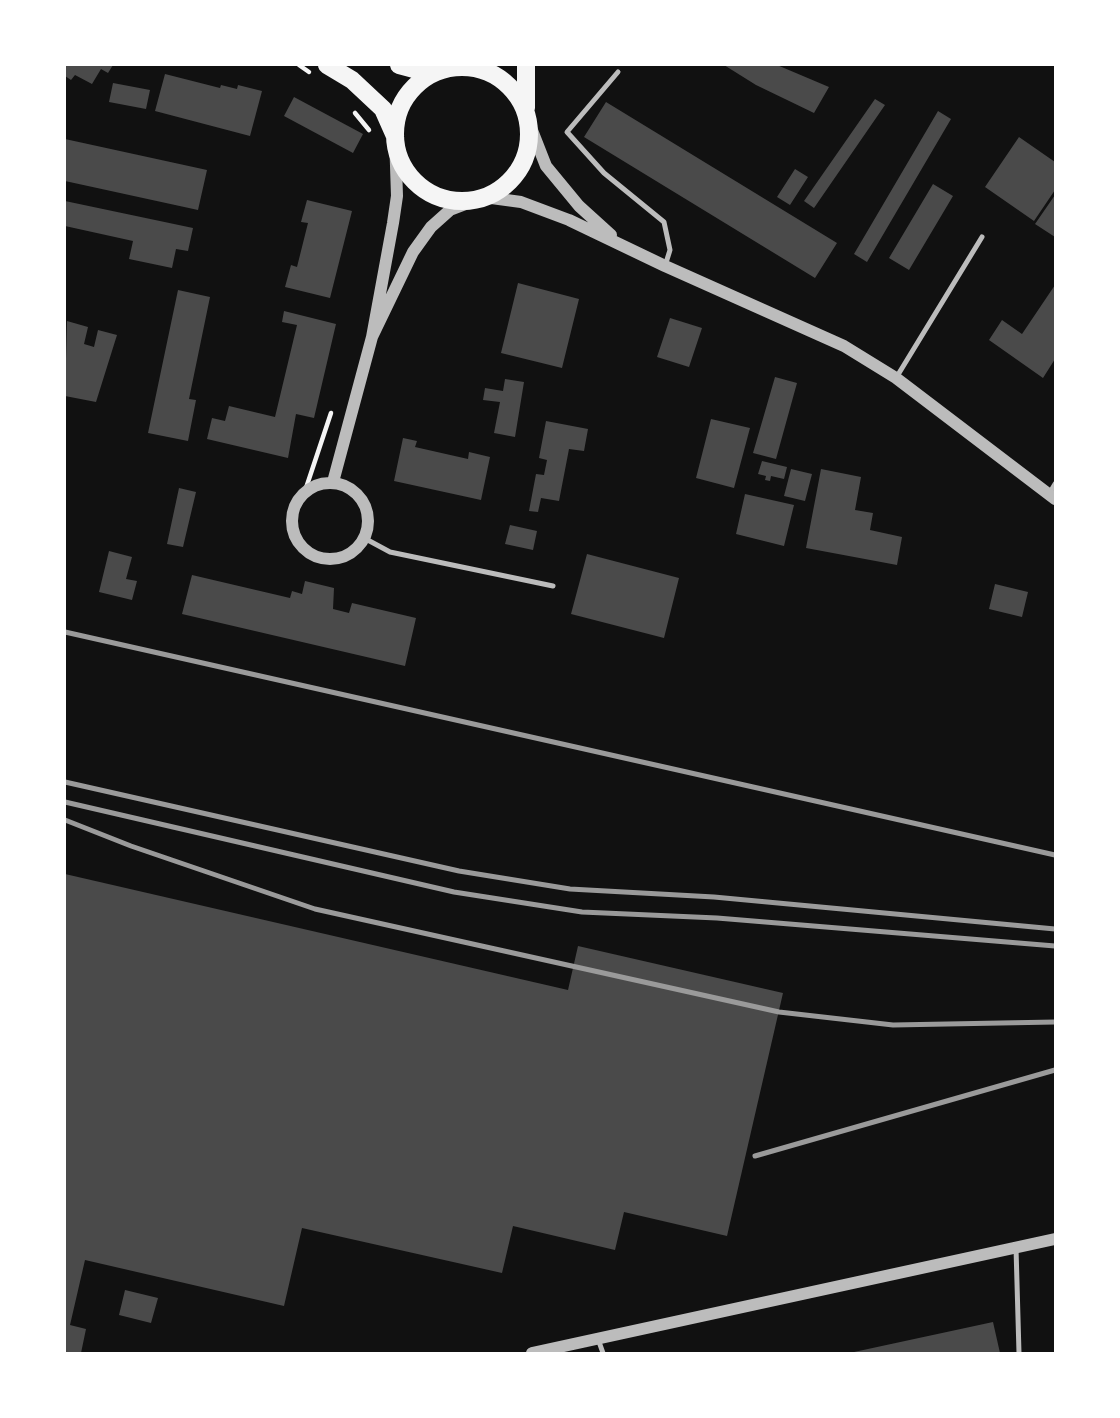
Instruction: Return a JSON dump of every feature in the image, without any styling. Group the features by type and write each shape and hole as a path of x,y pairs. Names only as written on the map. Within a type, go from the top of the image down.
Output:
{"main road":[{"path":"399,65 414,69 469,67 495,75 514,93 526,115"},
{"path":"324,72 352,80 383,109 406,172 426,191 461,201 484,197 505,184 519,168 529,135 526,115 526,65"},
{"path":"395,136 398,114 407,95 423,79 449,67"}],"street":[{"path":"526,115 546,166 579,206 625,247"},
{"path":"333,482 373,337 397,196 395,136"},
{"path":"373,337 413,252 431,227 450,210 484,197 521,202 569,220 665,267 844,346 896,378 1053,492"},
{"path":"333,482 354,490 363,500 368,514 364,538 346,556 332,559 310,554 294,536 291,524 292,512 304,491 318,484 333,482"},
{"path":"532,1353 1055,1239"}],"lane":[{"path":"618,72 567,132 604,173 664,222 670,250 665,267"},
{"path":"896,378 982,237"},
{"path":"364,538 390,552 553,586"},
{"path":"1016,1247 1019,1353"},
{"path":"598,1339 603,1353"}],"path":[{"path":"299,65 324,72"},
{"path":"347,103 376,139"},
{"path":"304,491 334,403"}],"building":[{"path":"65,65 113,65 108,73 101,69 92,84 75,75 71,80 65,76"},
{"path":"724,65 777,65 829,87 814,113 756,85"},
{"path":"165,74 220,88 221,85 237,89 238,85 262,91 250,136 155,111"},
{"path":"113,83 150,90 146,109 109,102"},
{"path":"294,97 363,134 353,153 284,116"},
{"path":"875,99 885,105 814,208 804,201"},
{"path":"606,102 837,243 815,278 584,137"},
{"path":"938,111 951,119 867,262 854,254"},
{"path":"1019,137 1055,162 1055,190 1034,221 985,187"},
{"path":"65,139 207,170 198,210 65,181"},
{"path":"795,169 808,177 790,205 777,197"},
{"path":"933,184 953,196 909,270 889,258"},
{"path":"1055,195 1055,237 1035,224"},
{"path":"307,200 352,211 330,298 285,287 291,265 297,267 308,223 301,222"},
{"path":"65,201 193,228 188,251 176,249 172,268 129,259 133,241 65,226"},
{"path":"518,283 579,299 562,368 501,353"},
{"path":"1055,285 1055,359 1043,378 989,340 1002,320 1022,334"},
{"path":"178,290 210,297 189,399 196,400 188,441 148,433"},
{"path":"284,311 336,324 314,418 296,414 288,458 207,439 212,418 225,421 229,406 275,417 297,325 282,322"},
{"path":"670,318 702,328 689,367 657,357"},
{"path":"67,321 88,327 84,344 94,347 98,330 117,335 96,402 65,396"},
{"path":"775,377 797,383 776,459 753,453"},
{"path":"505,379 524,382 515,437 494,433 500,402 483,400 485,388 503,391"},
{"path":"711,419 750,428 734,488 696,478"},
{"path":"546,421 588,429 584,451 569,449 559,501 541,498 538,512 529,511 536,474 544,475 547,460 539,458"},
{"path":"403,438 417,441 415,447 468,459 469,452 490,457 481,500 394,481"},
{"path":"762,461 787,467 784,479 771,476 770,481 765,480 766,476 758,474"},
{"path":"791,469 812,474 805,501 784,496"},
{"path":"821,469 861,477 855,510 873,513 870,530 902,537 897,565 806,548"},
{"path":"179,488 196,492 183,547 167,544"},
{"path":"745,494 794,505 784,546 736,534"},
{"path":"510,525 537,531 533,550 505,544"},
{"path":"109,551 132,557 126,579 137,581 132,600 99,592"},
{"path":"587,554 679,578 664,638 571,614"},
{"path":"192,575 290,598 292,591 302,594 305,581 334,588 333,609 349,613 352,603 416,618 405,666 182,614"},
{"path":"995,584 1028,592 1022,617 989,609"},
{"path":"65,874 568,990 578,946 783,993 727,1236 624,1212 615,1250 513,1226 502,1273 302,1228 284,1306 85,1260 70,1325 86,1329 81,1353 65,1353"},
{"path":"125,1290 158,1298 151,1323 119,1315"},
{"path":"993,1322 1000,1353 854,1353 854,1352"}],"railway":[{"path":"65,632 1055,855"},
{"path":"65,782 459,871 570,889 714,897 1055,929"},
{"path":"65,802 454,892 582,912 717,918 1055,946"},
{"path":"65,820 131,846 315,909 779,1012 893,1025 1055,1022"},
{"path":"755,1156 1055,1070"}]}
